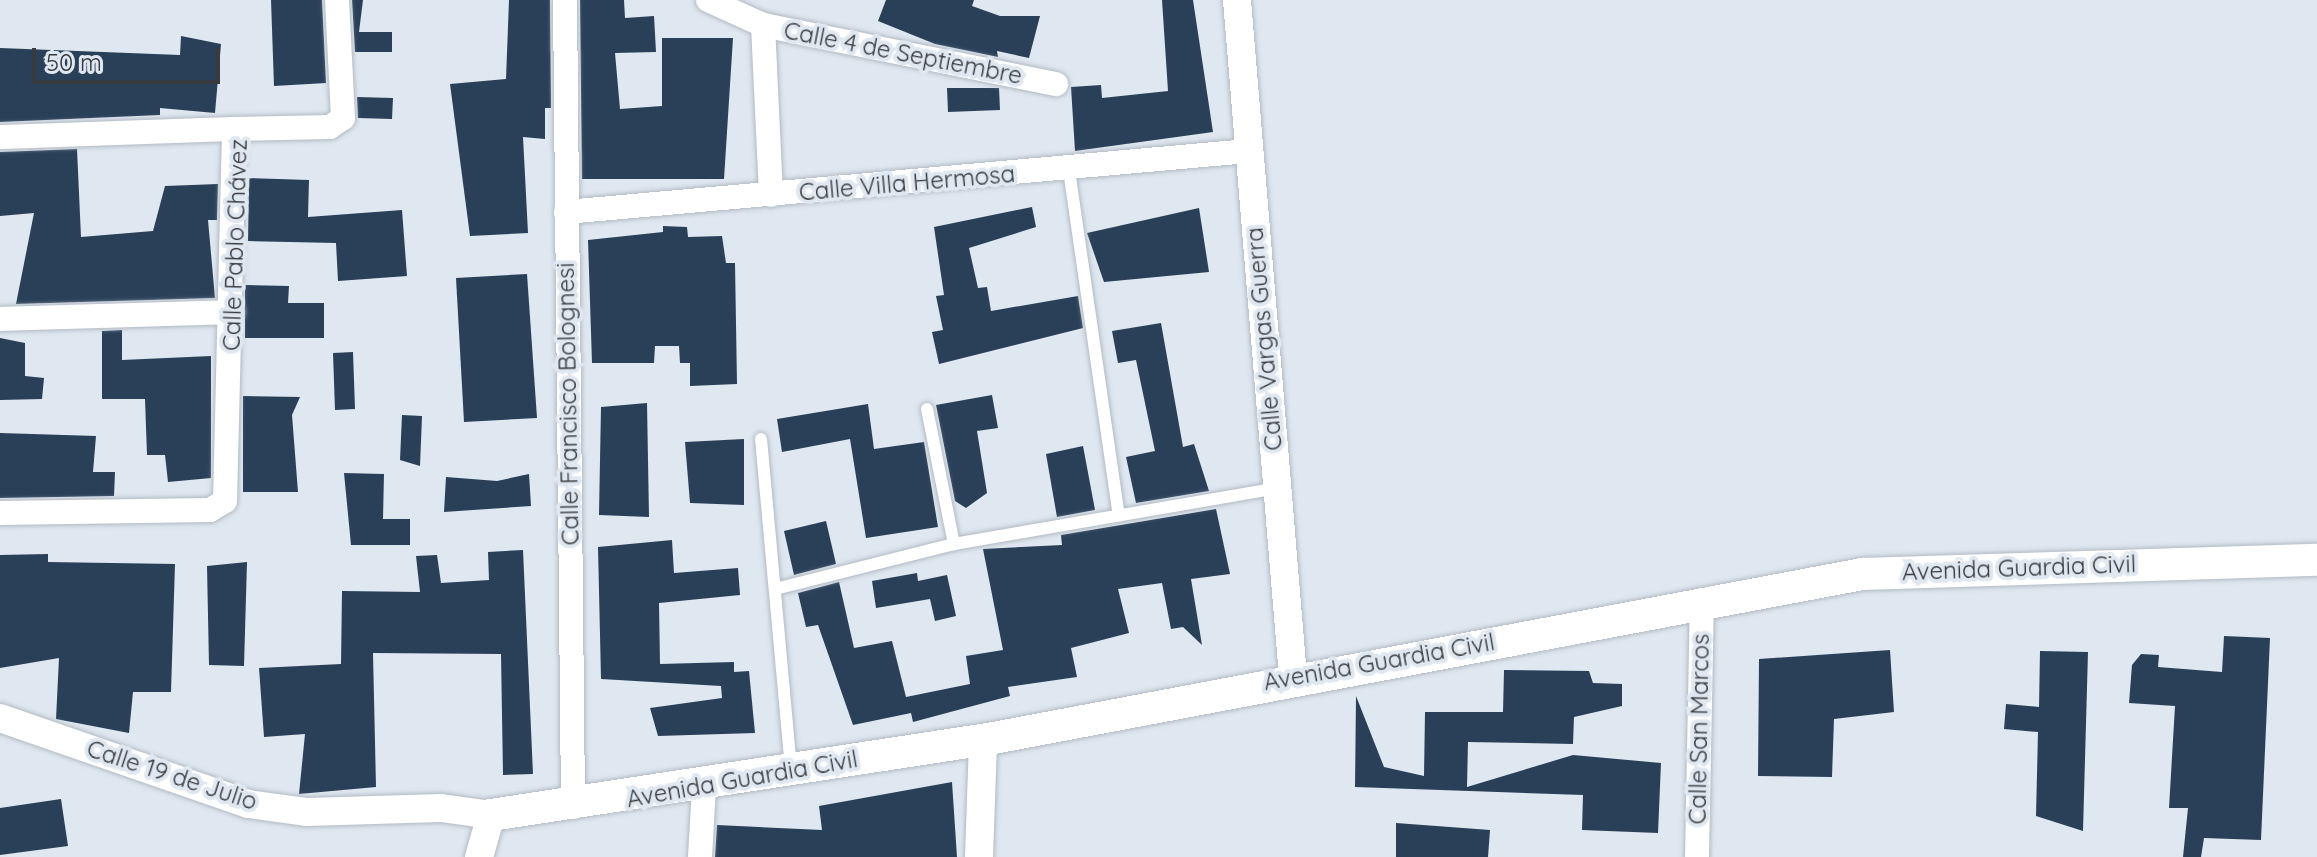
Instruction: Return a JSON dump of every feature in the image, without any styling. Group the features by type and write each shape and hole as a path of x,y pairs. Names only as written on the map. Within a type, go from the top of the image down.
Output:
{"main road":[{"name":"Avenida Guardia Civil","path":"491,815 573,807 983,740 1293,677 1702,600 1862,574 2317,560"}],"street":[{"name":"Calle Pablo Chávez","path":"0,513 210,510 229,489 234,129 330,127 343,118 337,0"},
{"name":"Calle Francisco Bolognesi","path":"565,0 573,807"},
{"name":"Calle 4 de Septiembre","path":"708,0 763,25 1056,84"},
{"name":"Calle Vargas Guerra","path":"1237,0 1293,677"},
{"path":"763,25 771,195"},
{"path":"0,137 234,129"},
{"name":"Calle Villa Hermosa","path":"566,212 1069,170 1248,151"},
{"path":"0,319 232,312"},
{"name":"Calle San Marcos","path":"1697,857 1702,600"},
{"name":"Calle 19 de Julio","path":"0,718 248,804 307,812 441,808 491,815"},
{"path":"979,857 983,740"},
{"path":"700,857 704,787"},
{"path":"479,857 491,815"}],"lane":[{"path":"1069,170 1119,515"},
{"path":"927,409 954,544"},
{"path":"761,439 779,588 791,770"},
{"path":"779,588 954,544 1277,488"}],"building":[{"path":"271,0 322,0 326,83 274,86"},
{"path":"352,0 363,0 359,32 392,32 392,52 355,52"},
{"path":"509,0 550,0 551,108 545,108 545,139 523,137 528,233 470,236 450,84 506,79"},
{"path":"580,0 624,0 625,18 654,16 656,52 615,53 620,109 662,106 662,38 733,38 724,179 582,179"},
{"path":"886,0 974,0 972,6 1000,16 1040,16 1029,58 997,51 998,57 935,44 878,21"},
{"path":"1162,0 1193,0 1213,132 1075,151 1071,87 1101,85 1102,98 1168,91"},
{"path":"181,36 221,44 215,113 160,108 160,115 0,122 0,48 180,55"},
{"path":"947,88 999,88 1000,110 948,112"},
{"path":"357,97 393,98 392,119 358,118"},
{"path":"77,149 81,237 153,231 165,186 218,184 217,220 208,220 215,298 16,304 34,213 0,216 0,152"},
{"path":"249,178 309,180 308,217 402,210 407,276 338,281 336,243 248,241"},
{"path":"1032,207 1036,227 969,248 978,288 987,287 991,311 1078,296 1083,328 939,364 932,332 943,330 936,296 944,295 934,227"},
{"path":"1199,208 1209,272 1104,282 1087,233"},
{"path":"663,226 687,227 688,237 722,236 726,263 735,263 737,384 690,386 690,363 680,363 679,346 655,346 654,363 592,363 588,240 663,232"},
{"path":"527,274 537,418 464,422 456,278"},
{"path":"245,285 289,286 288,303 324,303 324,338 245,338"},
{"path":"1161,323 1183,447 1194,444 1209,491 1136,503 1126,457 1155,451 1136,360 1118,363 1112,331"},
{"path":"122,330 122,360 211,356 211,478 168,482 165,455 147,455 145,399 102,399 102,331"},
{"path":"0,338 25,343 25,376 44,378 42,399 0,400"},
{"path":"353,352 355,409 335,410 333,353"},
{"path":"992,395 998,428 977,431 987,493 966,508 955,501 936,405"},
{"path":"243,396 300,397 292,415 298,492 243,492"},
{"path":"647,403 649,517 599,515 601,407"},
{"path":"868,404 874,449 924,442 938,527 866,538 850,439 782,452 777,419"},
{"path":"402,415 422,416 420,466 400,460"},
{"path":"0,433 96,436 93,472 115,472 114,496 0,498"},
{"path":"744,439 744,505 690,503 685,442"},
{"path":"1083,446 1095,510 1057,517 1046,454"},
{"path":"344,473 384,474 383,519 410,519 410,545 351,545"},
{"path":"529,474 531,506 444,512 446,477 497,481"},
{"path":"1216,509 1230,574 1191,579 1202,645 1183,627 1171,629 1162,583 1118,589 1129,633 1071,648 1077,677 1008,687 1010,696 913,722 911,713 853,725 818,625 806,627 798,593 839,582 854,648 892,641 906,697 970,684 966,656 1003,650 983,549 1062,545 1061,535"},
{"path":"826,521 836,564 794,575 784,531"},
{"path":"672,540 674,573 738,568 740,595 659,603 660,664 734,662 734,672 749,671 755,733 658,736 650,708 722,698 721,686 601,679 598,547"},
{"path":"523,550 533,774 503,775 501,654 373,653 376,787 299,794 305,734 264,737 259,668 341,664 342,591 420,592 416,556 437,555 441,583 489,580 488,552"},
{"path":"48,554 48,562 175,564 171,692 133,692 129,733 56,719 59,658 0,668 0,555"},
{"path":"247,562 244,666 209,665 207,566"},
{"path":"917,573 918,581 947,575 956,616 935,621 930,599 876,608 872,581"},
{"path":"2224,636 2270,638 2261,840 2204,838 2201,857 2183,857 2188,808 2169,808 2175,706 2129,703 2132,665 2141,654 2159,655 2158,667 2222,672"},
{"path":"1890,650 1894,712 1834,719 1832,777 1758,776 1759,659"},
{"path":"2040,651 2088,652 2083,831 2036,816 2038,732 2004,729 2006,704 2039,707"},
{"path":"1504,670 1589,671 1593,683 1622,684 1622,706 1574,717 1573,744 1468,742 1467,787 1573,755 1661,763 1658,833 1582,830 1583,795 1355,787 1356,696 1384,767 1424,776 1425,712 1503,712"},
{"path":"952,782 957,857 715,857 717,825 822,830 819,806"},
{"path":"61,799 68,846 0,855 0,808"},
{"path":"1396,823 1490,830 1488,857 1396,857"}]}
